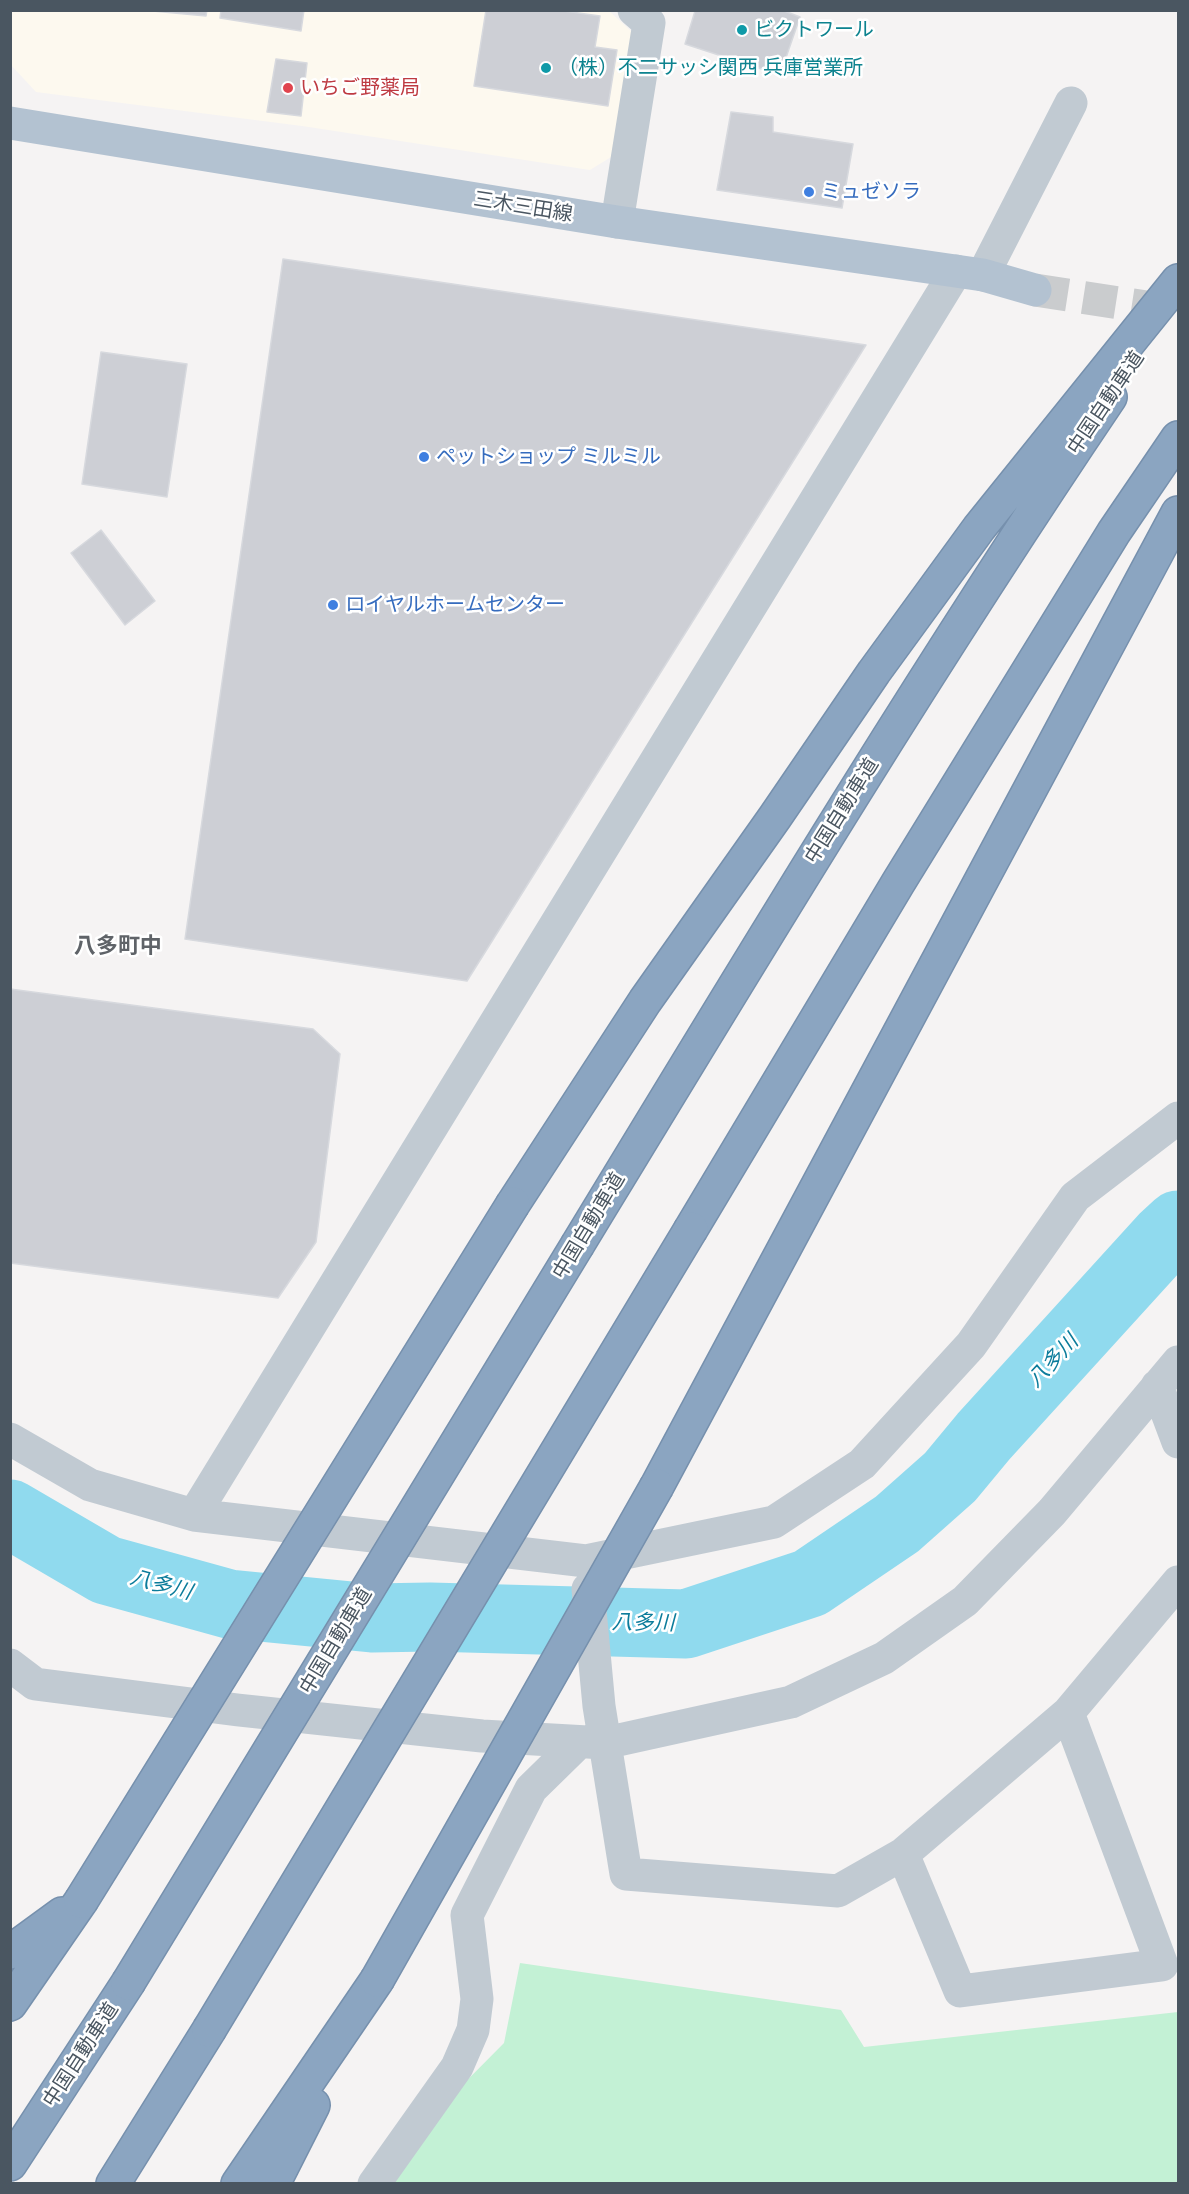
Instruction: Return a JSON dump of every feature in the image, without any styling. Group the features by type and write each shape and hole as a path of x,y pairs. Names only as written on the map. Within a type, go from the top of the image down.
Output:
{"highway":[{"path":"10,2004 81,1901 513,1204 645,1001 775,817 873,672 979,528 1179,281"},
{"name":"中国自動車道","path":"10,2164 128,1983 835,820 1025,523 1179,295"},
{"path":"113,2184 892,894 1114,532 1179,438"},
{"path":"273,2184 377,1980 657,1486 1179,513"},
{"path":"10,1952 81,1901"},
{"path":"238,2184 377,1980"}],"main road":[{"name":"三木三田線","path":"10,123 617,222 969,273 1035,290"}],"street":[{"path":"617,222 648,23 634,10"},
{"path":"194,1515 969,273 1071,103"},
{"path":"10,1439 90,1485 194,1515 586,1561 774,1522 862,1464 971,1345 1075,1197 1179,1118"},
{"path":"10,1665 35,1684 250,1711 482,1736 592,1742 791,1702 884,1658 965,1601 1052,1512 1179,1362"},
{"path":"1157,1386 1179,1442"},
{"path":"586,1561 599,1706 592,1742 626,1874 838,1891 903,1854 1068,1713 1179,1582"},
{"path":"903,1854 960,1990 1162,1965 1068,1713"},
{"path":"374,2184 457,2067 473,2030 477,1999 467,1915 531,1789 592,1742"}],"shaded area":[{"path":"608,10 633,33 611,157 590,170 302,126 36,92 11,65 11,11"}],"green space":[{"path":"520,1963 841,2010 864,2047 1178,2012 1178,2183 380,2184 388,2160 504,2043"}],"building":[{"path":"142,10 207,10 206,16"},
{"path":"221,10 304,10 301,31 220,18"},
{"name":"（株）不二サッシ関西 兵庫営業所","path":"486,10 557,10 600,16 595,47 617,50 608,106 474,86"},
{"name":"ビクトワール","path":"692,10 782,10 800,17 780,75 685,44 695,11"},
{"path":"276,59 307,63 301,116 267,112"},
{"path":"731,112 773,117 773,132 853,144 842,208 717,190"},
{"path":"283,259 866,345 467,981 185,939"},
{"path":"101,352 187,364 167,497 82,484"},
{"path":"101,530 155,601 125,625 71,553"},
{"path":"10,989 313,1029 340,1054 316,1242 278,1298 10,1263"}],"waterway":[{"name":"八多川","path":"10,1514 106,1570 229,1604 372,1618 430,1617 686,1624 810,1583 897,1524 950,1477 984,1436 1178,1225"}],"tunnel":[{"path":"1035,290 1178,312"}],"place":[{"name":"ビクトワール","path":"742,30"},
{"name":"（株）不二サッシ関西 兵庫営業所","path":"546,68"},
{"name":"いちご野薬局","path":"288,88"},
{"name":"ミュゼソラ","path":"809,192"},
{"name":"ペットショップ ミルミル","path":"424,457"},
{"name":"ロイヤルホームセンター","path":"333,605"}],"district":[{"name":"八多町中","path":"118,946"}]}
